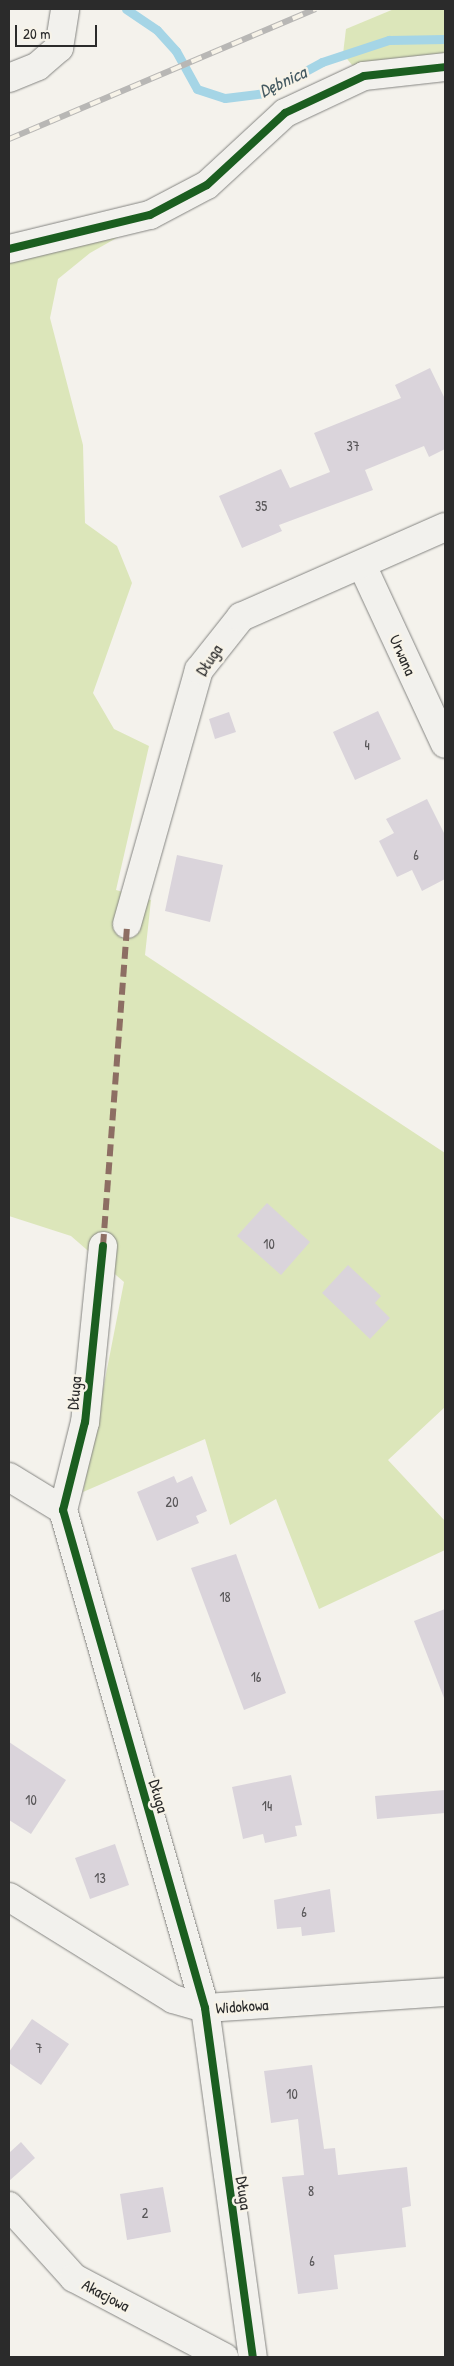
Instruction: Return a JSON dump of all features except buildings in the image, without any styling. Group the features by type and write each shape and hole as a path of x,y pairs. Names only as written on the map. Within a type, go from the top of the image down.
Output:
{"street":[{"path":"9,78 38,66 59,48 65,9"},
{"path":"9,249 150,214 207,185 285,112 364,76 445,67"},
{"name":"Długa","path":"127,924 199,670 241,617 445,527"},
{"name":"Urwana","path":"362,565 445,744"},
{"name":"Długa","path":"103,1246 85,1422 63,1510 205,2008 253,2357"},
{"path":"9,1477 63,1510"},
{"name":"Widokowa","path":"9,1897 173,1999 205,2008 445,1992"},
{"name":"Akacjowa","path":"9,2206 74,2278 224,2357"}],"green space":[{"path":"394,9 445,9 445,53 352,65 343,54 346,29"},
{"path":"136,227 90,253 58,279 50,318 83,445 85,523 117,546 132,583 93,693 114,729 149,746 116,890 151,900 145,955 445,1153 445,1407 388,1460 445,1521 445,1550 319,1609 276,1499 230,1525 205,1439 83,1492 124,1282 71,1236 9,1216 9,258"}],"waterway":[{"name":"Dębnica","path":"126,9 157,30 176,51 197,89 225,98 265,93 322,62 389,40 445,39"}],"railway":[{"path":"9,139 316,9"}],"marked path":[{"path":"103,1246 127,924"}],"cycle path":[{"path":"9,249 150,215 207,185 285,113 364,76 445,67"},
{"path":"103,1246 85,1422 63,1510 205,2008 253,2357"}]}
